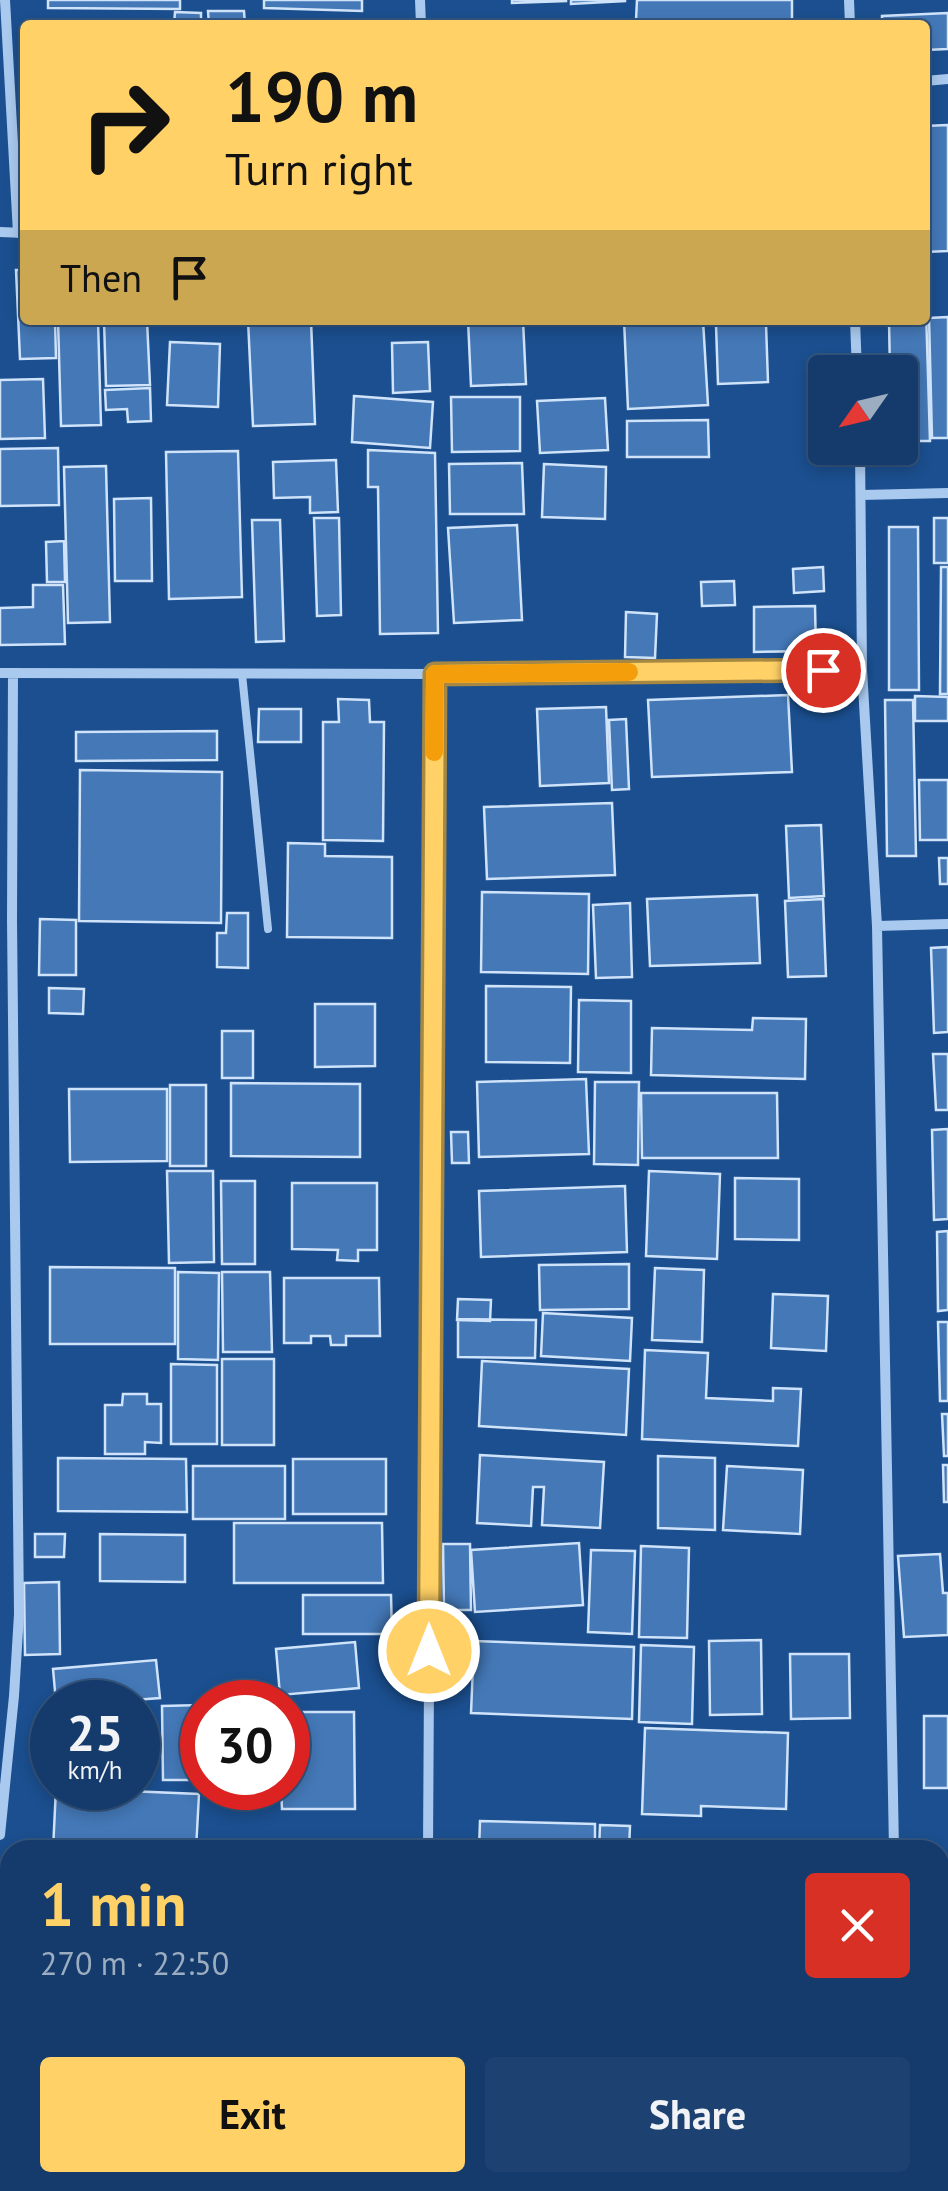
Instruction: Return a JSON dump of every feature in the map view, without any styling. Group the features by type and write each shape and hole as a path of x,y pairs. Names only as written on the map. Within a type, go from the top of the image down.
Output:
{"street":[{"path":"5,0 20,218"},
{"path":"855,325 856,355"},
{"path":"861,465 862,669 877,926 894,1840"},
{"path":"862,495 948,493"},
{"path":"0,672 435,674 862,669"},
{"path":"0,1835 19,1614 13,673"},
{"path":"428,1840 435,674"},
{"path":"877,926 948,924"}],"lane":[{"path":"242,674 268,929"}],"building":[{"path":"48,0 180,0 180,9 48,8"},
{"path":"264,0 362,0 362,11 264,8"},
{"path":"566,0 566,1 512,3"},
{"path":"571,0 625,0 625,1 571,4"},
{"path":"637,0 792,0 792,20 636,20"},
{"path":"208,11 244,11 245,20 209,20"},
{"path":"175,12 201,13 201,20 174,20"},
{"path":"948,13 948,49 930,50 930,20 882,20 882,16"},
{"path":"948,125 948,251 930,252 930,126"},
{"path":"16,270 20,270 20,325 55,325 56,358 20,359"},
{"path":"948,317 948,438 932,438 930,318"},
{"path":"58,325 98,325 101,425 61,426"},
{"path":"104,325 147,325 150,385 106,386"},
{"path":"248,325 311,325 315,424 253,426"},
{"path":"468,325 523,325 526,384 471,386"},
{"path":"624,325 703,325 708,405 628,409"},
{"path":"716,325 766,325 768,382 718,384"},
{"path":"889,325 926,325 930,441 918,441 918,355 890,355"},
{"path":"170,342 220,344 218,407 167,405"},
{"path":"428,342 430,391 393,393 392,343"},
{"path":"43,379 45,438 0,439 0,380"},
{"path":"150,388 151,421 128,422 127,409 106,410 105,390"},
{"path":"354,396 433,402 430,448 352,442"},
{"path":"451,397 520,397 520,451 452,452"},
{"path":"605,398 608,450 540,453 537,401"},
{"path":"708,420 709,457 627,457 627,421"},
{"path":"58,448 59,505 0,506 0,449"},
{"path":"368,450 435,453 438,633 380,634 378,487 368,487"},
{"path":"238,451 242,597 169,599 166,452"},
{"path":"336,460 338,512 310,513 310,497 274,498 273,462"},
{"path":"522,463 524,514 450,514 449,464"},
{"path":"544,464 606,467 605,519 542,517"},
{"path":"106,466 110,622 68,623 64,467"},
{"path":"151,498 152,581 115,581 114,499"},
{"path":"314,518 339,518 341,615 317,616"},
{"path":"934,518 948,518 948,563 934,563"},
{"path":"252,520 280,520 284,641 256,642"},
{"path":"517,525 522,620 454,623 448,528"},
{"path":"889,527 918,527 919,690 889,690"},
{"path":"64,541 65,582 47,582 46,542"},
{"path":"823,567 824,591 794,593 793,569"},
{"path":"941,567 948,567 948,694 940,694"},
{"path":"734,581 735,605 702,606 701,582"},
{"path":"33,585 63,585 65,644 0,645 0,608 33,607"},
{"path":"815,606 816,651 754,652 754,607"},
{"path":"626,612 657,614 655,658 625,657"},
{"path":"788,695 792,772 652,777 648,700"},
{"path":"915,696 948,697 948,721 915,721"},
{"path":"338,699 369,700 370,722 384,722 383,841 323,840 323,722 339,722"},
{"path":"885,700 913,700 916,856 887,856"},
{"path":"606,707 609,783 540,786 537,709"},
{"path":"259,709 301,709 301,742 258,742"},
{"path":"626,719 629,789 612,790 609,720"},
{"path":"217,731 217,760 76,761 76,732"},
{"path":"80,770 222,772 221,923 79,921"},
{"path":"919,780 948,780 948,840 920,840"},
{"path":"612,803 615,875 487,879 484,807"},
{"path":"821,825 824,896 789,898 786,826"},
{"path":"288,843 325,844 325,856 392,857 392,938 287,937"},
{"path":"939,858 948,858 948,884 940,884"},
{"path":"482,892 589,894 588,974 481,972"},
{"path":"757,895 760,963 650,966 647,899"},
{"path":"823,899 826,976 788,977 785,901"},
{"path":"630,903 632,977 596,978 593,905"},
{"path":"227,913 248,913 248,968 217,967 217,933 226,933"},
{"path":"40,919 76,920 76,975 39,975"},
{"path":"948,947 948,1032 934,1033 931,948"},
{"path":"486,986 571,987 570,1063 486,1062"},
{"path":"49,988 84,989 83,1014 49,1013"},
{"path":"579,1000 631,1001 631,1073 578,1072"},
{"path":"315,1004 375,1004 375,1066 315,1067"},
{"path":"753,1018 806,1019 805,1079 651,1075 652,1028 752,1030"},
{"path":"222,1031 253,1031 253,1078 222,1078"},
{"path":"933,1054 948,1054 948,1110 936,1110"},
{"path":"586,1079 589,1154 479,1157 477,1082"},
{"path":"595,1082 639,1082 638,1165 594,1164"},
{"path":"231,1083 360,1084 360,1157 231,1156"},
{"path":"170,1085 206,1085 206,1166 170,1166"},
{"path":"69,1089 167,1089 167,1161 70,1162"},
{"path":"641,1093 777,1093 778,1158 642,1158"},
{"path":"948,1129 948,1219 934,1220 932,1130"},
{"path":"451,1132 468,1132 469,1163 452,1163"},
{"path":"167,1171 213,1171 214,1262 169,1263"},
{"path":"649,1171 720,1174 717,1259 646,1256"},
{"path":"735,1178 799,1179 799,1240 735,1239"},
{"path":"221,1181 255,1181 255,1264 222,1264"},
{"path":"292,1183 377,1183 377,1250 358,1250 358,1261 337,1260 338,1250 292,1249"},
{"path":"625,1186 627,1252 481,1257 479,1191"},
{"path":"948,1231 948,1310 938,1311 937,1232"},
{"path":"629,1264 629,1309 540,1310 539,1265"},
{"path":"50,1267 175,1268 175,1344 50,1344"},
{"path":"655,1268 704,1270 702,1342 652,1340"},
{"path":"178,1272 219,1273 218,1360 178,1359"},
{"path":"222,1272 270,1272 272,1352 223,1352"},
{"path":"284,1278 379,1278 380,1336 346,1336 346,1345 331,1345 330,1336 311,1336 311,1343 284,1343"},
{"path":"773,1294 828,1296 826,1351 771,1348"},
{"path":"458,1299 491,1300 490,1321 457,1320"},
{"path":"543,1313 632,1318 630,1361 541,1356"},
{"path":"458,1319 536,1320 535,1358 458,1357"},
{"path":"938,1322 948,1322 948,1401 940,1401"},
{"path":"645,1350 708,1353 706,1398 773,1401 773,1388 801,1389 798,1446 642,1439"},
{"path":"222,1359 274,1359 274,1445 222,1445"},
{"path":"482,1361 629,1369 626,1435 479,1426"},
{"path":"171,1364 217,1365 217,1444 171,1444"},
{"path":"123,1394 147,1394 147,1404 161,1404 161,1443 145,1442 145,1454 105,1454 105,1405 122,1405"},
{"path":"942,1414 948,1414 948,1456 944,1456"},
{"path":"480,1455 604,1462 600,1528 542,1525 544,1487 533,1487 531,1526 477,1523"},
{"path":"658,1456 715,1458 715,1530 658,1528"},
{"path":"58,1458 186,1459 187,1512 58,1511"},
{"path":"293,1459 386,1459 386,1514 293,1514"},
{"path":"943,1465 948,1465 948,1502 944,1502"},
{"path":"193,1466 285,1466 285,1519 193,1519"},
{"path":"727,1466 803,1470 800,1534 723,1530"},
{"path":"234,1523 382,1523 383,1583 234,1583"},
{"path":"35,1534 65,1534 64,1557 35,1557"},
{"path":"100,1534 185,1535 185,1582 100,1581"},
{"path":"579,1543 583,1605 475,1612 471,1550"},
{"path":"443,1544 470,1544 471,1610 444,1610"},
{"path":"641,1546 689,1548 687,1638 639,1637"},
{"path":"591,1550 635,1551 632,1634 588,1632"},
{"path":"940,1554 943,1593 948,1593 948,1635 904,1637 898,1556"},
{"path":"59,1582 60,1654 25,1655 24,1583"},
{"path":"303,1595 391,1595 392,1634 303,1634"},
{"path":"761,1640 762,1714 710,1715 709,1641"},
{"path":"474,1641 634,1647 632,1719 471,1713"},
{"path":"355,1642 359,1688 310,1692 310,1680 279,1680 276,1649"},
{"path":"641,1645 694,1647 692,1724 639,1722"},
{"path":"790,1654 849,1654 850,1718 791,1719"},
{"path":"156,1660 158,1680 54,1680 53,1669"},
{"path":"162,1706 180,1706 180,1780 163,1780"},
{"path":"310,1712 354,1712 355,1809 310,1809"},
{"path":"924,1716 948,1716 948,1788 924,1788"},
{"path":"645,1728 788,1733 786,1809 701,1806 701,1816 642,1814"},
{"path":"160,1792 180,1793 180,1810 198,1810 197,1840 53,1840 55,1810 160,1810"},
{"path":"480,1821 595,1824 595,1840 479,1840"},
{"path":"600,1825 630,1826 629,1840 599,1840"}],"slow traffic":[{"path":"434,752 435,674 629,672"}],"route":[{"path":"429,1651 435,674 823,670"}]}
